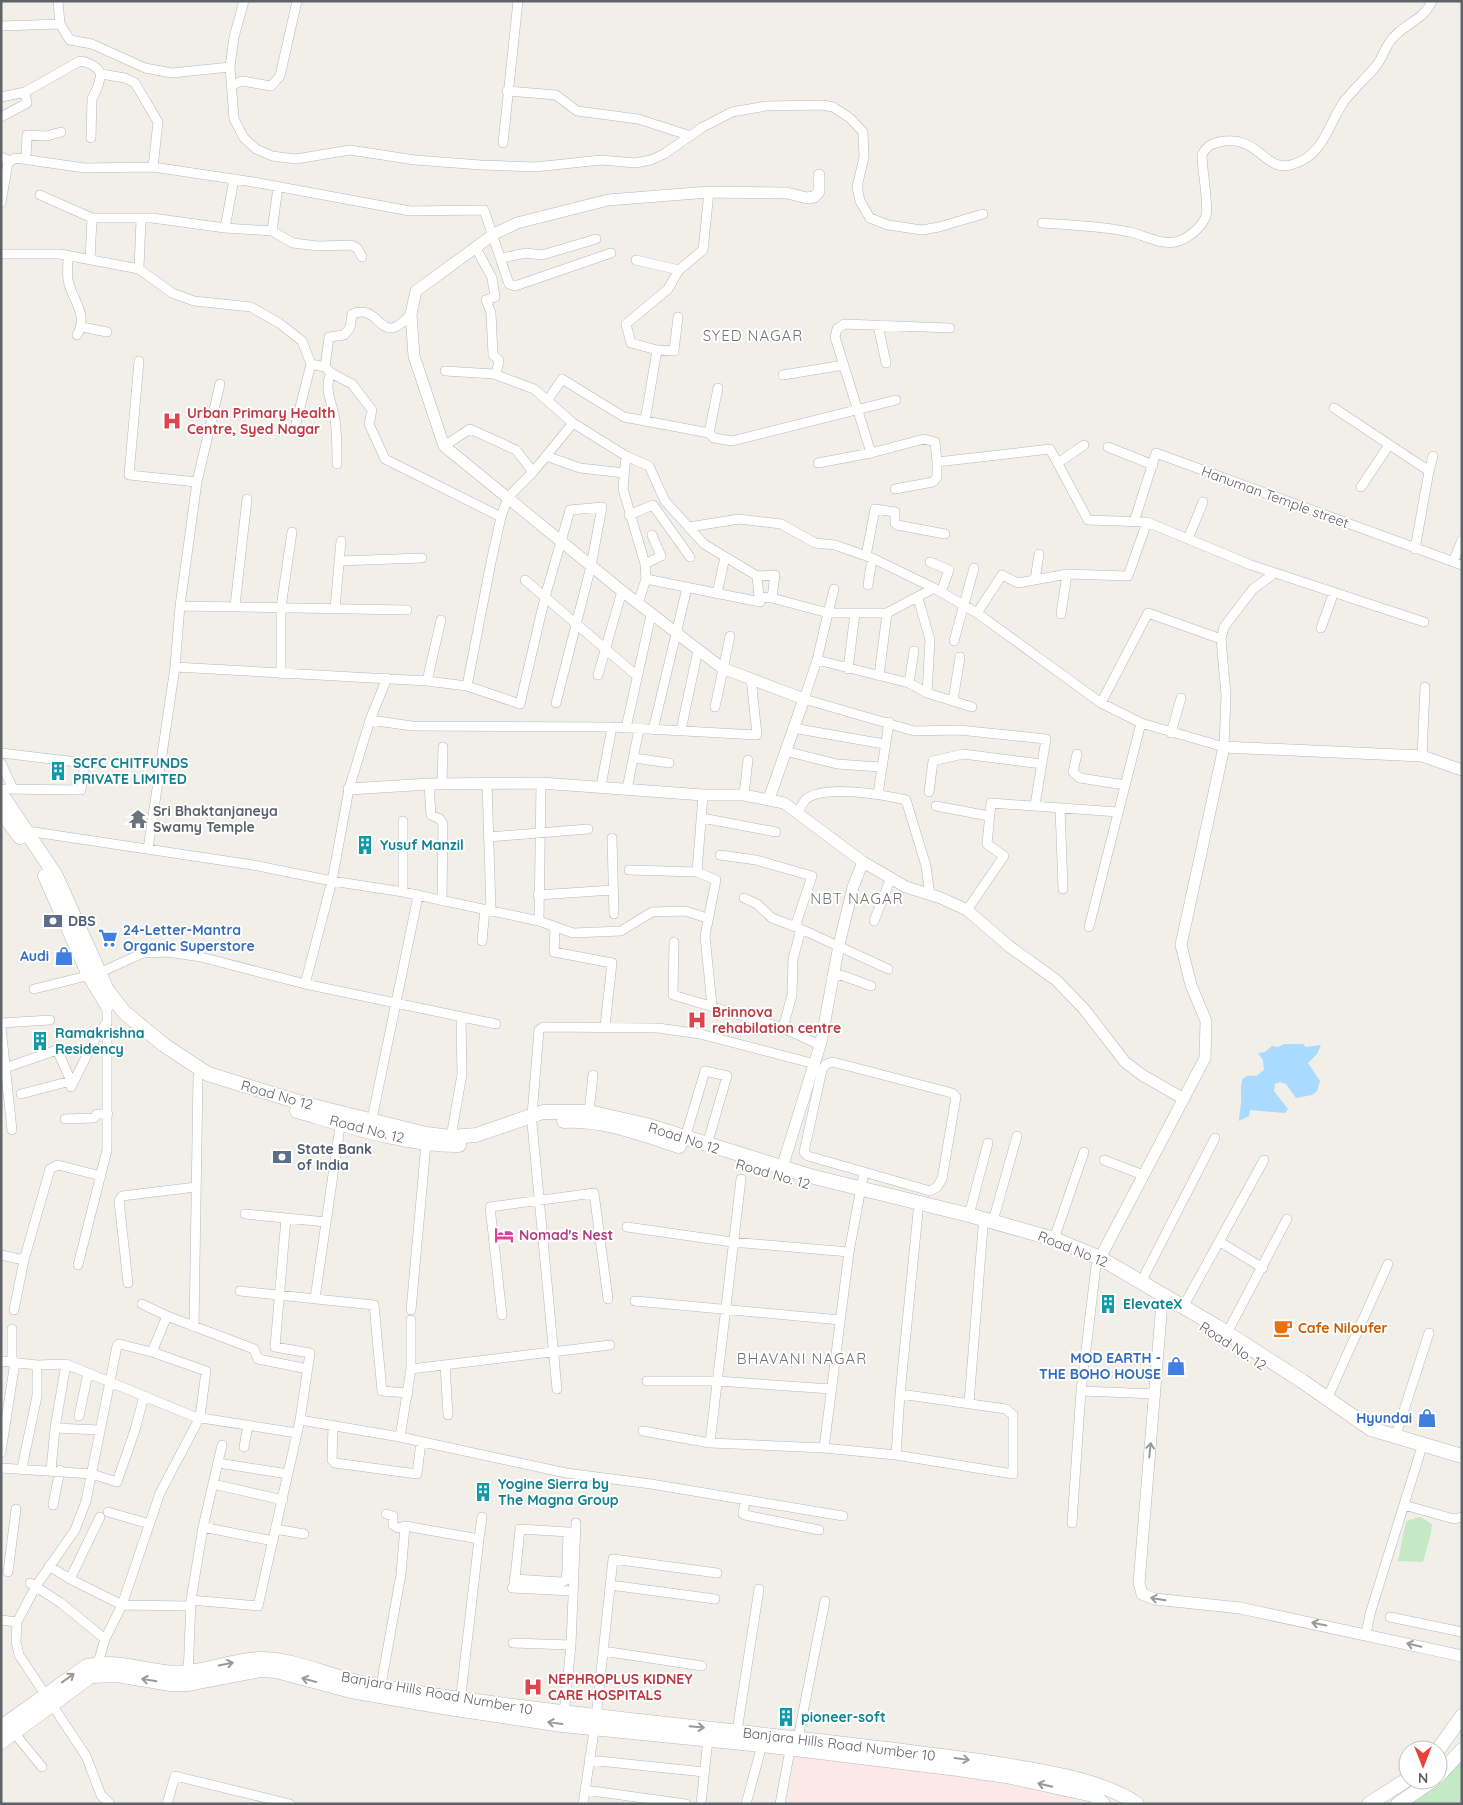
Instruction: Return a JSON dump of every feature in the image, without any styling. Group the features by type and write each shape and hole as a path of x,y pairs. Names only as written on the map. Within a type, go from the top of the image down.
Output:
{"main road":[{"name":"Road No 12","path":"7,791 6,818 27,832 56,876 94,974 124,1012 164,1045 197,1068 229,1082 341,1118 372,1119 426,1134 451,1137 476,1135 532,1119 543,1112 590,1112 646,1125 859,1193 876,1193 970,1215 988,1224 1054,1239 1140,1282 1227,1333 1371,1429 1395,1438 1462,1456"},
{"name":"Road No. 12","path":"6,818 48,880 107,1005 150,1046 198,1078 239,1093 341,1118 426,1144 466,1145 495,1138 532,1119 576,1120 616,1126 795,1182 859,1193 918,1212 988,1224 1098,1262 1217,1334 1366,1434 1462,1465"},
{"name":"Banjara Hills Road Number 10","path":"48,1699 74,1673 98,1663 118,1664 172,1673 188,1678"},
{"name":"Banjara Hills Road Number 10","path":"1,1742 7,1728 48,1699 100,1674 188,1678 261,1670 276,1671 460,1705 708,1739 1008,1765 1100,1795 1125,1795 1137,1804"},
{"name":"Banjara Hills Road Number 10","path":"460,1705 564,1714 595,1723 737,1732 795,1747"},
{"path":"1445,1740 1462,1716"},
{"path":"1448,1765 1462,1750"},
{"path":"1369,1804 1398,1785"},
{"path":"1398,1804 1418,1790"}],"street":[{"path":"58,1 60,24 70,40 92,44 145,68 172,74 230,67"},
{"path":"244,1 234,37 230,67 233,85 234,119 244,138 256,149 272,156 296,159 350,150 414,160 481,165 535,167 601,160 635,163 651,160 716,119 749,109 782,105 833,107 850,118 863,132 864,157 857,187 860,201 870,218 888,225 922,230 983,214"},
{"path":"233,85 242,81 271,86 276,82 280,76 297,1"},
{"path":"503,143 518,1"},
{"path":"1042,223 1102,228 1174,242 1188,237 1200,226 1206,216 1208,204 1204,190 1202,155 1210,144 1227,140 1242,140 1253,146 1272,164 1285,166 1296,164 1323,142 1343,103 1377,66 1389,42 1425,14 1432,1"},
{"path":"1,26 60,24"},
{"path":"1,96 25,92 80,61 86,62 100,72 125,78 135,83 158,122 153,167"},
{"path":"91,138 92,99 98,86 100,72"},
{"path":"507,91 556,95 577,111 638,119 690,136"},
{"path":"1,117 27,103 25,92"},
{"path":"26,158 27,135 46,136 61,132"},
{"path":"1,203 5,160 26,158 85,168 153,167 234,179 410,211 484,210 510,284 515,286 610,253"},
{"path":"819,175 819,192 814,198 787,193 708,192 608,200 517,223 494,234 416,291 411,314 414,356 444,446 651,615 675,631 722,668 804,699 872,720 889,722 914,731 959,730 1046,739 1035,806"},
{"path":"225,228 234,179"},
{"path":"272,231 278,187"},
{"path":"678,317 674,351 657,350 631,343 626,324 668,289 678,270 703,250 708,192"},
{"path":"40,196 92,218 152,218 225,228 272,231 292,243 318,246 351,245 357,248 362,257"},
{"path":"90,260 92,218"},
{"path":"140,269 141,219"},
{"path":"502,258 526,253 542,255 596,239"},
{"path":"476,248 492,278 495,297 486,300 492,313 493,355 499,360 496,375"},
{"path":"1,254 60,254 140,269 172,293 194,301 251,307 280,323 302,341 311,364 296,423"},
{"path":"68,256 68,280 81,311 82,327 77,335"},
{"path":"636,260 678,270"},
{"path":"338,464 333,405 329,398 327,380 328,337 344,335 350,328 352,314 361,310 370,312 381,325 390,329 400,326 411,314"},
{"path":"871,453 835,336 837,329 844,324 950,328"},
{"path":"878,325 886,363"},
{"path":"82,327 107,332"},
{"path":"645,421 657,350"},
{"path":"140,361 129,475 197,482"},
{"path":"311,364 328,370 352,384 372,410 369,424 385,459 501,517"},
{"path":"783,375 844,365"},
{"path":"445,371 496,375 534,389 573,423 626,456 649,466 665,501 704,544 757,576 775,575 772,598"},
{"path":"548,400 562,379 624,417 709,433 714,438 732,441 896,400"},
{"path":"148,849 175,667 180,606 197,482 220,384"},
{"path":"709,433 718,388"},
{"path":"1334,408 1429,471"},
{"path":"467,686 501,517 508,497 533,472 573,423"},
{"path":"444,446 470,429 516,450 533,472"},
{"path":"818,463 931,439 935,442 937,477 933,482 895,488"},
{"path":"1058,463 1084,445"},
{"path":"1361,487 1389,445"},
{"path":"1108,447 1153,465 1134,522"},
{"path":"937,462 1050,449 1088,520 1147,522 1276,573 1424,622"},
{"name":"Hanuman Temple street","path":"1153,465 1156,453 1457,564"},
{"path":"546,456 580,468 624,473"},
{"path":"626,456 623,489 629,515 645,564 646,579 638,603"},
{"path":"1415,549 1433,456"},
{"path":"235,606 246,499"},
{"path":"1188,538 1203,502"},
{"path":"629,515 653,505 690,558"},
{"path":"175,667 427,681 467,686 520,704 545,597 570,510 602,507 591,566 556,702"},
{"path":"868,585 869,557 875,508 895,512 895,523 897,525 945,534"},
{"path":"689,527 739,519 781,524 815,543 835,545 869,557 937,590 977,613 1101,702 1141,723 1171,733 1224,747 1422,756 1462,770"},
{"path":"977,613 1002,575 1016,583 1067,574 1128,576 1147,522"},
{"path":"281,674 281,607 292,532"},
{"path":"645,564 661,556 652,535"},
{"path":"1457,564 1462,540"},
{"path":"335,608 340,541"},
{"path":"1035,580 1039,554"},
{"path":"717,594 725,557"},
{"path":"339,561 422,558"},
{"path":"759,597 772,598 828,613 886,613 937,590 949,570 930,562"},
{"path":"954,641 974,568"},
{"path":"1072,1523 1081,1391 1098,1262 1205,1058 1206,1021 1191,985 1181,945 1224,747 1226,695 1221,639 1224,627 1245,597 1276,573"},
{"path":"1061,614 1067,574"},
{"path":"646,579 760,602 757,576"},
{"path":"525,580 637,676"},
{"path":"654,730 675,631 687,588"},
{"path":"769,799 817,660 834,589"},
{"path":"598,675 622,591"},
{"path":"1321,628 1334,592"},
{"path":"918,598 930,640 926,693"},
{"path":"180,606 407,610"},
{"path":"848,669 855,613"},
{"path":"879,676 886,613"},
{"path":"1101,702 1148,613 1221,639"},
{"path":"626,728 651,615"},
{"path":"427,681 441,620"},
{"path":"715,707 730,636"},
{"path":"680,730 698,650"},
{"path":"909,683 914,651"},
{"path":"953,701 960,657"},
{"path":"817,660 909,683 926,693 972,707"},
{"path":"305,984 332,881 349,789 370,720 387,678"},
{"path":"370,720 412,726 612,727 757,734 751,678"},
{"path":"1422,756 1425,687"},
{"path":"1171,733 1181,698"},
{"path":"878,794 880,767 889,722"},
{"path":"1089,927 1141,723"},
{"path":"601,786 612,727"},
{"path":"793,728 884,744"},
{"path":"627,789 639,729"},
{"path":"442,784 443,747"},
{"path":"785,751 837,764 880,767"},
{"path":"1,753 85,763 81,790 7,791 1,789"},
{"path":"929,792 933,761 963,754 1042,764"},
{"path":"1077,754 1073,772 1080,778 1126,785"},
{"path":"634,758 668,763"},
{"path":"744,795 748,760"},
{"path":"1,763 7,791"},
{"path":"349,789 429,784 541,783 703,795 744,795 784,803 863,862 906,887 967,910 1010,947 1056,980 1084,1009 1125,1062 1142,1075 1184,1099"},
{"path":"539,921 541,783"},
{"path":"429,784 431,815 440,819 443,824 442,901"},
{"path":"482,941 488,910 487,784"},
{"path":"798,812 806,799 827,791 878,794 906,800 926,866 930,895"},
{"path":"697,872 703,795"},
{"path":"967,910 1004,856 987,844 991,803 1118,812"},
{"path":"936,806 989,816"},
{"path":"1060,808 1063,889"},
{"path":"702,818 776,832"},
{"path":"402,820 403,892"},
{"path":"488,837 588,829"},
{"path":"27,832 253,865 332,881 403,892 539,921 555,929 573,934 620,931 652,912 685,911 707,918"},
{"path":"612,838 614,914"},
{"path":"720,855 756,860 812,876 798,928 793,960 792,995 782,1028"},
{"path":"782,1168 815,1064 839,945 853,887 863,862"},
{"path":"629,870 697,872 716,880 707,918 705,946 712,1006"},
{"path":"874,921 891,878"},
{"path":"538,895 613,890"},
{"path":"372,1119 418,896"},
{"path":"744,898 757,904 772,918 839,945 888,969"},
{"path":"555,929 554,952 612,963 605,1026"},
{"path":"674,942 672,993 782,1028 820,1045"},
{"path":"34,989 94,974 152,951 200,957 305,984 496,1024"},
{"path":"832,978 841,975 871,986"},
{"path":"78,1265 107,1150 108,1114 105,1025 107,1005"},
{"path":"451,1137 462,1074 461,1017"},
{"path":"12,1130 15,1096 5,1068 1,1025 50,1020"},
{"path":"71,1087 96,1037 105,1025"},
{"path":"557,1389 532,1119 539,1030 543,1027 605,1026 658,1028 700,1034 815,1064"},
{"path":"5,1068 57,1050 71,1081 15,1096"},
{"path":"833,1062 942,1090 952,1093 956,1097 942,1179 938,1187 930,1191 864,1172 808,1156 804,1152 822,1070 826,1064 833,1062"},
{"path":"685,1138 705,1071 726,1076 707,1145"},
{"path":"590,1112 593,1075"},
{"path":"194,1327 198,1078"},
{"path":"65,1119 94,1118 96,1114 108,1114"},
{"path":"315,1298 341,1118"},
{"path":"969,1404 988,1224 1017,1136"},
{"path":"1140,1282 1215,1138"},
{"path":"970,1215 988,1143"},
{"path":"411,1310 426,1144"},
{"path":"1054,1239 1084,1152"},
{"path":"1104,1160 1144,1176"},
{"path":"1183,1307 1264,1160"},
{"path":"14,1310 24,1260 52,1167 58,1165 101,1176"},
{"path":"824,1448 830,1389 849,1252 864,1172"},
{"path":"876,1193 881,1176"},
{"path":"710,1444 732,1242 741,1179"},
{"path":"128,1283 119,1201 122,1196 196,1187"},
{"path":"502,1315 490,1208 539,1199 594,1193 608,1299"},
{"path":"896,1455 900,1394 918,1212"},
{"path":"245,1214 326,1222"},
{"path":"49,1566 70,1579 122,1605 191,1603 258,1606 300,1420 310,1353 275,1347 286,1218"},
{"path":"1227,1333 1287,1218"},
{"path":"627,1227 732,1242 849,1252"},
{"path":"1220,1242 1262,1268"},
{"path":"1,1255 24,1260"},
{"path":"1327,1399 1388,1264"},
{"path":"240,1291 374,1305 382,1391 408,1393"},
{"path":"635,1301 840,1320"},
{"path":"1162,1302 1156,1394 1139,1583 1142,1594 1155,1599 1240,1608 1462,1656"},
{"path":"142,1304 194,1327 254,1349 258,1359 308,1369"},
{"path":"152,1352 167,1316"},
{"path":"400,1437 412,1369 411,1320"},
{"path":"1,1452 14,1362 12,1329"},
{"path":"1395,1438 1429,1333"},
{"path":"98,1663 106,1639 122,1605 160,1493 200,1417 206,1371 152,1352 124,1345 117,1346 86,1502 75,1530 33,1585 17,1622 16,1642 19,1655 86,1756 102,1795 110,1804"},
{"path":"412,1369 610,1345"},
{"path":"1,1361 37,1365 66,1364 194,1417 297,1433"},
{"path":"54,1505 55,1428 66,1364"},
{"path":"22,1468 38,1396 37,1365"},
{"path":"446,1365 448,1415"},
{"path":"79,1416 88,1373"},
{"path":"647,1380 717,1381 830,1389"},
{"path":"1081,1391 1156,1394"},
{"path":"643,1431 710,1444 824,1448 896,1455 1013,1474 1013,1414 1006,1409 900,1394"},
{"path":"1,1468 55,1470 92,1474 117,1482 135,1430 144,1396"},
{"path":"300,1420 400,1437 557,1472 844,1516"},
{"path":"244,1447 248,1425"},
{"path":"333,1425 332,1460 334,1463 417,1474 421,1442"},
{"path":"55,1428 100,1430"},
{"path":"188,1678 191,1603 203,1527 222,1445"},
{"path":"1366,1634 1370,1614 1420,1453"},
{"path":"218,1464 288,1474"},
{"path":"213,1484 282,1500"},
{"path":"745,1500 743,1514 745,1515 820,1530"},
{"path":"1404,1505 1454,1519 1462,1517"},
{"path":"8,1573 16,1509"},
{"path":"386,1514 393,1516 393,1524 398,1528 405,1526 479,1539"},
{"path":"70,1579 104,1515 150,1524"},
{"path":"460,1705 482,1517"},
{"path":"513,1585 562,1582 566,1580 570,1570 576,1523"},
{"path":"380,1691 401,1574 405,1526"},
{"path":"203,1527 273,1541"},
{"path":"513,1585 518,1531 522,1528 568,1532 572,1591 564,1714"},
{"path":"275,1529 304,1534"},
{"path":"583,1804 595,1723 612,1563 616,1558 717,1573"},
{"path":"33,1585 61,1603 106,1639"},
{"path":"513,1585 572,1591"},
{"path":"610,1585 715,1600"},
{"path":"737,1732 759,1589"},
{"path":"780,1804 795,1747 825,1601"},
{"path":"1390,1616 1462,1632"},
{"path":"1,1620 17,1622"},
{"path":"513,1643 570,1644"},
{"path":"603,1651 702,1666"},
{"path":"7,1728 42,1767"},
{"path":"700,1804 708,1739"},
{"path":"746,1804 762,1745"},
{"path":"590,1760 704,1772"},
{"path":"167,1804 176,1776 290,1804"},
{"path":"585,1790 686,1804"}],"shaded area":[{"path":"795,1752 969,1771 1074,1793 1072,1804 787,1804"}],"green space":[{"path":"1420,1517 1432,1524 1423,1562 1398,1561 1406,1521"},
{"path":"1462,1758 1462,1804 1402,1804 1420,1790 1448,1790 1448,1769"}],"water":[{"path":"1284,1044 1303,1044 1306,1047 1321,1045 1317,1054 1308,1063 1320,1081 1317,1091 1312,1095 1296,1098 1286,1084 1280,1082 1275,1084 1274,1091 1288,1109 1285,1113 1250,1110 1249,1116 1239,1121 1242,1081 1246,1076 1256,1076 1264,1070 1263,1060 1258,1053 1265,1052 1272,1046 1278,1047"}],"place":[{"name":"Urban Primary Health Centre, Syed Nagar","path":"172,421"},
{"name":"SCFC CHITFUNDS PRIVATE LIMITED","path":"58,771"},
{"name":"Sri Bhaktanjaneya Swamy Temple","path":"138,819"},
{"name":"Yusuf Manzil","path":"365,845"},
{"name":"DBS","path":"53,921"},
{"name":"24-Letter-Mantra Organic Superstore","path":"108,938"},
{"name":"Audi","path":"64,956"},
{"name":"Brinnova rehabilation centre","path":"697,1020"},
{"name":"Ramakrishna Residency","path":"40,1041"},
{"name":"State Bank of India","path":"282,1157"},
{"name":"Nomad's Nest","path":"504,1235"},
{"name":"ElevateX","path":"1108,1304"},
{"name":"Cafe Niloufer","path":"1283,1328"},
{"name":"MOD EARTH - THE BOHO HOUSE","path":"1176,1366"},
{"name":"Hyundai","path":"1427,1418"},
{"name":"Yogine Sierra by The Magna Group","path":"483,1492"},
{"name":"NEPHROPLUS KIDNEY CARE HOSPITALS","path":"533,1687"},
{"name":"pioneer-soft","path":"786,1717"}],"district":[{"name":"SYED NAGAR","path":"753,336"},
{"name":"NBT NAGAR","path":"857,899"},
{"name":"BHAVANI NAGAR","path":"802,1359"}]}
